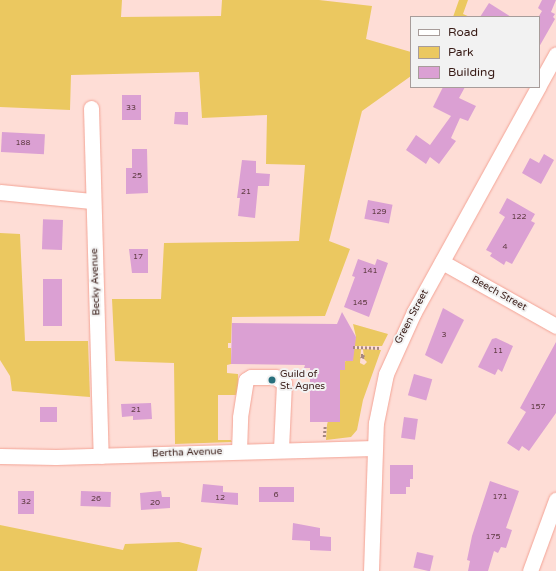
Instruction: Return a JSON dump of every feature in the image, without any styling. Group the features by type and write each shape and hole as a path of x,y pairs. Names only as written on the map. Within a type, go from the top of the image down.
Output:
{"street":[{"name":"Green Street","path":"540,82 556,54"},
{"name":"Green Street","path":"371,571 374,448 378,407 392,358 442,262 537,88"},
{"name":"Becky Avenue","path":"90,108 101,456"},
{"path":"0,192 92,202"},
{"name":"Beech Street","path":"442,262 556,326"},
{"path":"239,452 240,417 246,380 251,378 275,377 284,383 281,450"},
{"name":"Bertha Avenue","path":"0,456 101,456 374,448"},
{"path":"530,571 556,500"}],"path":[{"path":"353,347 381,348"},
{"path":"362,348 362,355"},
{"path":"324,425 324,440"}],"green space":[{"path":"0,0 122,0 121,17 221,16 222,0 319,0 372,6 366,39 410,52 410,77 362,111 329,241 350,249 325,316 232,317 231,343 228,343 228,348 231,348 231,364 227,365 227,373 238,374 238,395 218,395 218,440 231,440 232,442 175,444 174,363 115,361 112,299 161,299 164,243 299,241 305,165 266,164 267,115 202,118 199,72 71,75 70,110 0,107"},
{"path":"459,0 468,0 463,14 468,16 453,16"},
{"path":"0,233 20,234 25,341 88,341 90,397 12,391 10,376 0,360"},
{"path":"353,324 388,334 382,346 353,346 356,337"},
{"path":"353,349 361,349 360,363 364,365 367,362 364,359 363,349 381,350 363,400 357,430 351,437 326,440 327,425 340,370"},
{"path":"0,525 123,550 125,544 179,542 202,548 197,571 0,571"}],"building":[{"path":"542,0 556,0 551,12 555,14 553,17 555,19 540,45 539,16 542,11 538,8"},
{"path":"489,3 509,16 481,16"},
{"path":"442,88 464,88 459,98 476,106 468,121 460,118 451,138 456,141 439,164 430,157 426,164 406,150 416,135 430,145 451,116 433,107"},
{"path":"122,95 141,95 141,120 122,120"},
{"path":"175,112 188,112 188,125 174,124"},
{"path":"2,132 45,134 44,154 1,152"},
{"path":"132,149 147,149 148,193 126,194 126,168 132,168"},
{"path":"544,154 554,160 541,184 522,173 530,158 539,163"},
{"path":"242,160 256,161 256,173 270,174 269,186 258,186 255,218 238,216 240,198 237,198"},
{"path":"507,198 535,214 531,221 535,223 512,264 506,261 504,265 490,256 492,253 486,250 505,217 499,213"},
{"path":"368,200 393,205 389,223 364,219"},
{"path":"43,219 63,220 62,250 42,249"},
{"path":"129,249 148,249 148,273 132,273"},
{"path":"358,259 375,265 377,259 388,263 369,317 344,307 355,277 352,276"},
{"path":"43,279 62,279 62,326 43,326"},
{"path":"443,308 464,320 442,364 425,355"},
{"path":"342,312 356,337 353,361 345,361 345,370 340,370 340,422 310,422 310,368 304,368 305,365 231,364 232,323 337,324"},
{"path":"496,338 513,346 502,372 498,369 495,375 478,367 492,339"},
{"path":"556,342 556,413 529,451 522,446 519,451 507,443 526,412 520,408"},
{"path":"414,374 432,379 426,400 408,395"},
{"path":"151,403 152,419 133,420 133,416 122,417 121,404"},
{"path":"40,407 57,407 57,422 40,422"},
{"path":"404,417 418,419 415,440 401,438"},
{"path":"390,465 413,465 413,479 410,479 410,487 406,487 406,494 390,494"},
{"path":"490,481 519,491 506,528 512,530 506,548 501,547 498,553 494,551 488,571 468,571 470,561 467,560 472,536"},
{"path":"203,484 223,486 223,492 238,493 238,505 201,502"},
{"path":"259,487 294,487 294,502 259,502"},
{"path":"18,491 34,491 34,514 18,514"},
{"path":"81,491 111,492 110,507 80,506"},
{"path":"161,491 162,497 170,497 170,508 141,510 140,493"},
{"path":"293,523 320,528 320,536 331,537 331,551 310,550 310,541 292,540"},
{"path":"417,552 434,556 430,571 413,568"}],"place":[{"name":"Guild of St. Agnes","path":"272,380"}]}
